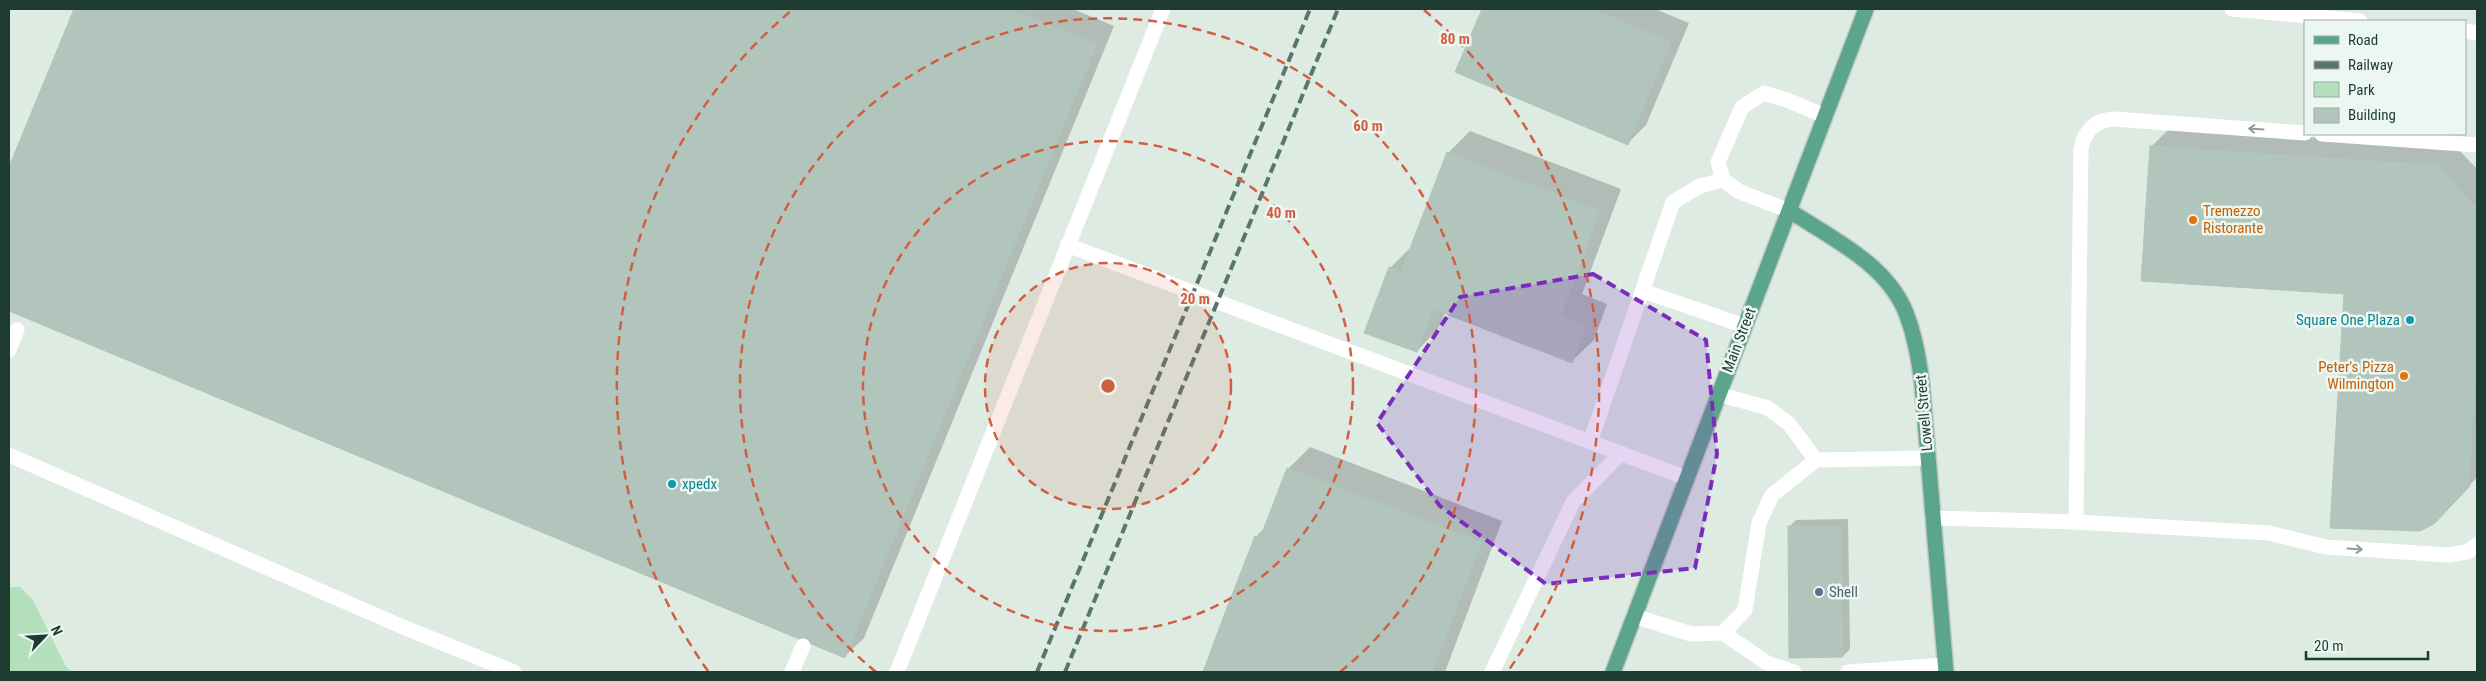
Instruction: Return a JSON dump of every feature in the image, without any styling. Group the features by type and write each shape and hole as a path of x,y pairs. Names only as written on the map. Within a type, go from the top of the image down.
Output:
{"main road":[{"name":"Main Street","path":"1613,672 1866,9"},
{"name":"Lowell Street","path":"1790,211 1863,259 1888,284 1906,311 1917,344 1946,668"}],"street":[{"path":"897,672 1163,9"},
{"path":"2232,9 2349,20"},
{"path":"1790,211 1740,192 1723,180 1718,162 1742,107 1764,93 1826,116"},
{"path":"2076,522 2081,149 2085,136 2094,125 2114,119 2304,132"},
{"path":"2336,135 2477,145"},
{"path":"1590,442 1673,202 1700,186 1723,180"},
{"path":"1067,246 1686,478"},
{"path":"1643,290 1744,326"},
{"path":"9,350 18,330"},
{"path":"1718,394 1768,408 1790,424 1816,460"},
{"path":"9,454 403,627 514,672"},
{"path":"1492,672 1573,502 1621,454"},
{"path":"1723,633 1745,610 1759,523 1772,495 1816,460 1928,458"},
{"path":"1933,518 2076,522 2269,533 2326,547 2448,555 2467,552 2477,545"},
{"path":"1634,616 1691,634 1723,633 1768,663 1794,672"},
{"path":"792,672 803,646"},
{"path":"1848,672 1946,668"}],"highlighted area":[{"path":"1593,274 1706,340 1717,454 1695,568 1546,584 1440,506 1377,423 1460,297"}],"green space":[{"path":"9,587 20,587 33,600 65,665 71,672 9,672"}],"building":[{"name":"xpedx","path":"74,9 1010,9 1097,44 845,658 9,311 9,167"},
{"path":"1482,9 1593,9 1671,42 1628,145 1455,72"},
{"name":"Square One Plaza","path":"2150,146 2437,165 2477,208 2477,347 2469,487 2434,524 2420,531 2330,528 2344,294 2141,281"},
{"path":"1447,152 1600,211 1561,316 1586,326 1572,363 1433,309 1417,352 1364,333 1389,267 1401,272"},
{"path":"1287,468 1482,542 1432,672 1380,672 1225,613 1255,536 1260,538"},
{"path":"1788,526 1842,526 1843,657 1789,658"},
{"path":"1225,613 1380,672 1203,672"}],"railway":[{"path":"1037,672 1310,9"},
{"path":"1065,672 1338,9"}],"place":[{"name":"Tremezzo Ristorante","path":"2193,220"},
{"name":"Square One Plaza","path":"2410,320"},
{"name":"Peter's Pizza Wilmington","path":"2404,376"},
{"name":"xpedx","path":"672,484"},
{"name":"Shell","path":"1819,592"}]}
